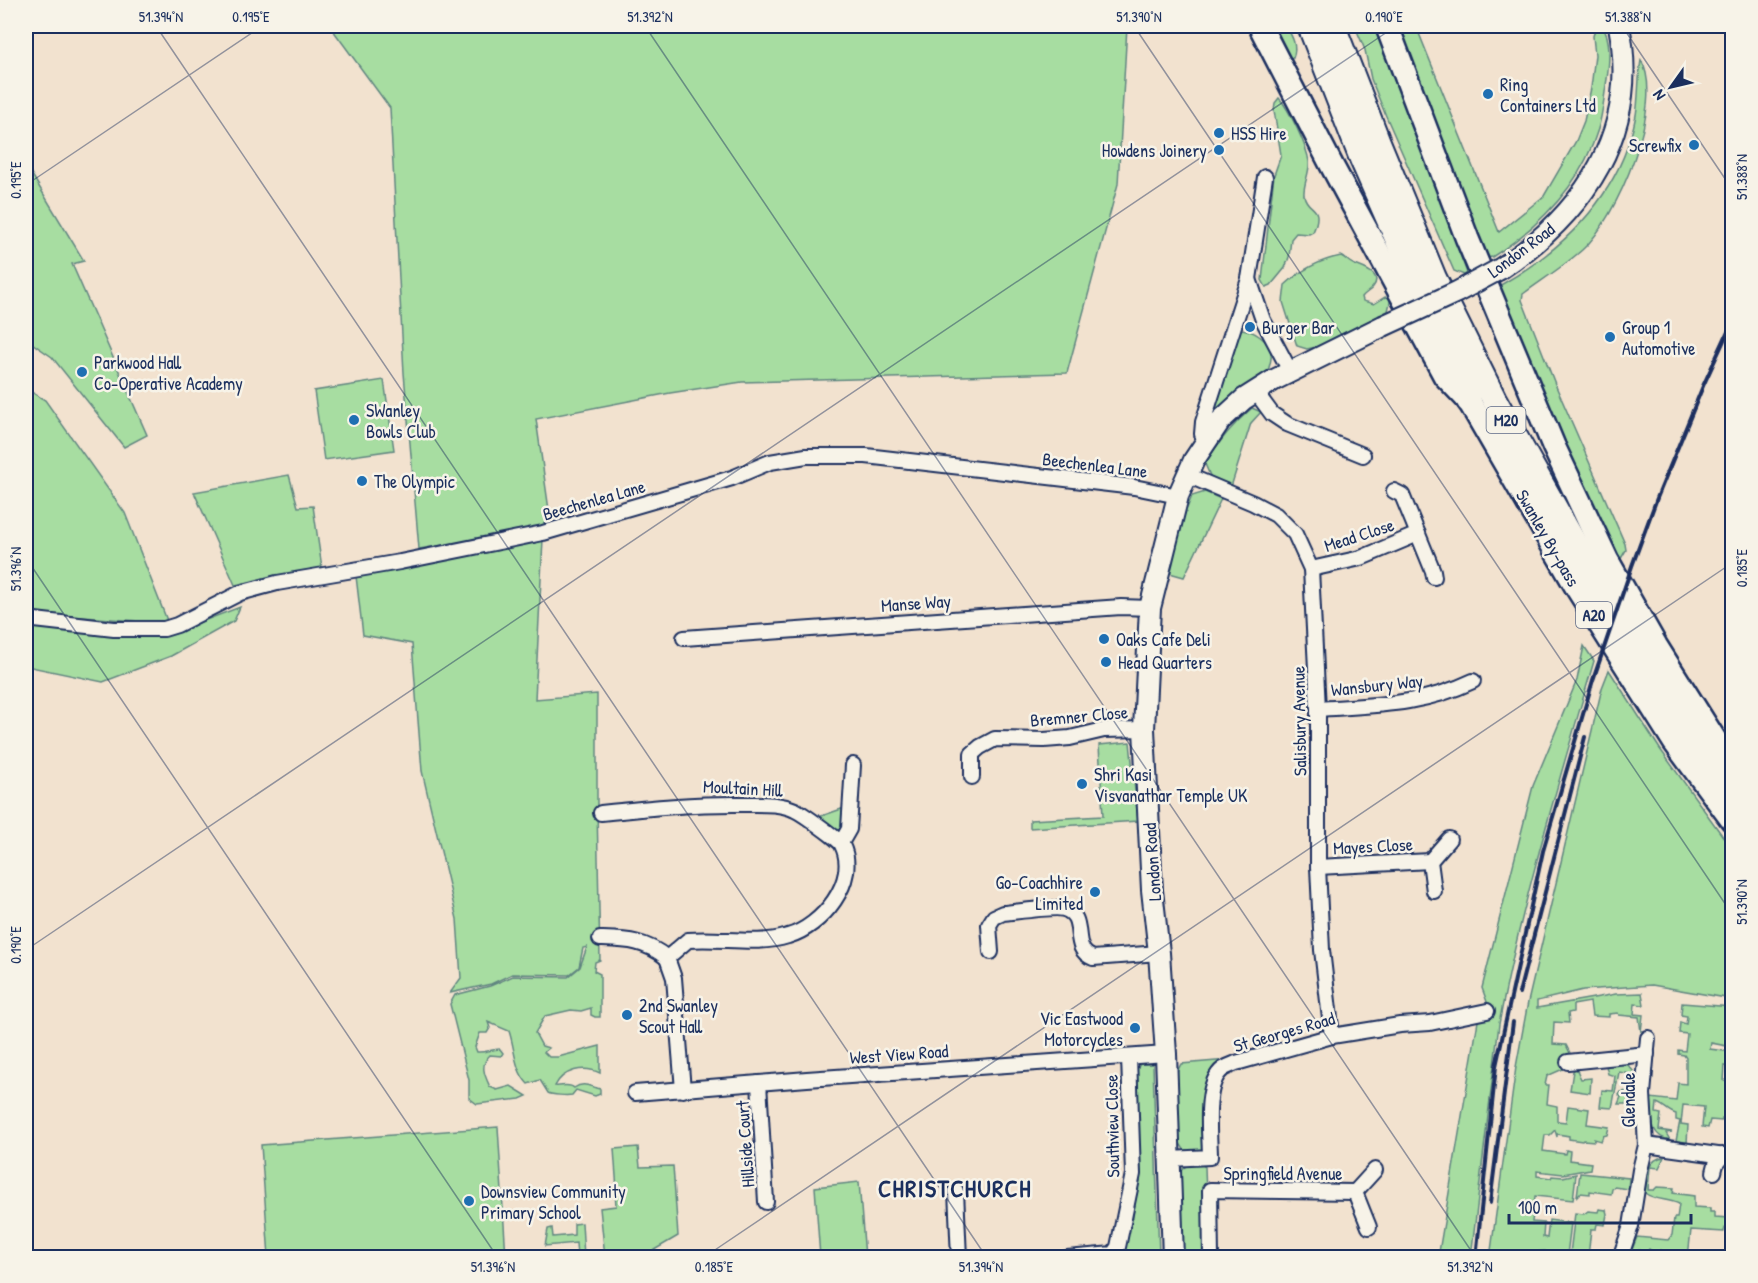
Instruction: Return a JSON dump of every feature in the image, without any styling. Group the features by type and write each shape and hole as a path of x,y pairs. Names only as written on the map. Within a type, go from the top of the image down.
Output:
{"highway":[{"name":"A20","path":"1260,26 1445,376 1470,401"},
{"name":"M20","path":"1310,26 1374,190 1470,401"},
{"name":"M20","path":"1333,26 1434,278 1494,399 1590,572 1690,728 1732,787"},
{"name":"A20","path":"1387,26 1467,238 1554,447 1613,569 1656,646 1732,767"},
{"name":"Swanley By-pass","path":"1470,401 1577,588 1675,743 1732,820"}],"main road":[{"name":"London Road","path":"1173,1257 1166,1053 1152,890 1144,729 1150,608 1178,496 1186,475 1206,440 1231,410 1255,391 1290,371 1457,292 1500,269 1536,243 1565,216 1588,185 1603,159 1613,132 1621,99 1623,48 1619,26"}],"street":[{"name":"London Road","path":"1206,440 1202,434 1203,422 1249,279 1265,177"},
{"name":"London Road","path":"1249,279 1263,320 1290,371"},
{"path":"1255,391 1272,414 1287,424 1363,455"},
{"name":"Beechenlea Lane","path":"26,619 114,628 164,629 177,625 240,593 277,583 400,562 543,533 732,478 770,462 806,456 866,456 1134,487 1178,496"},
{"name":"Salisbury Avenue","path":"1186,475 1276,515 1295,534 1311,569 1318,709 1318,867 1322,950 1332,1036"},
{"name":"Mead Close","path":"1394,491 1402,495 1434,577"},
{"name":"Mead Close","path":"1311,569 1361,558 1418,534"},
{"name":"Manse Way","path":"684,638 1121,607 1150,608"},
{"name":"Wansbury Way","path":"1318,709 1413,701 1441,695 1473,681"},
{"name":"Bremner Close","path":"972,777 972,754 995,739 1044,740 1070,738 1104,730 1144,729"},
{"path":"668,958 688,940 771,940 789,936 819,919 842,889 845,856 842,843 849,829 853,765"},
{"name":"Moultain Hill","path":"601,813 702,803 776,805 796,810 842,843"},
{"name":"Mayes Close","path":"1318,867 1430,861 1449,839"},
{"name":"Mayes Close","path":"1430,861 1434,891"},
{"path":"991,952 989,924 994,917 1002,913 1063,909 1072,914 1077,921 1080,947 1086,955 1094,958 1159,954"},
{"path":"600,939 634,940 656,948 668,958 674,978 683,1090"},
{"name":"St Georges Road","path":"1170,1159 1210,1157 1210,1094 1213,1081 1222,1069 1332,1036 1400,1025 1430,1023 1487,1011"},
{"name":"Glendale","path":"1620,1257 1631,1226 1646,1145 1643,1094 1648,1038"},
{"name":"West View Road","path":"635,1093 1166,1053"},
{"name":"Glendale","path":"1568,1062 1647,1054"},
{"name":"Southview Close","path":"1067,1257 1113,1254 1118,1247 1133,1174 1129,1057"},
{"path":"1584,1060 1586,1074"},
{"name":"Hillside Court","path":"759,1083 766,1202"},
{"name":"Glendale","path":"1646,1145 1728,1156"},
{"name":"Glendale","path":"1714,1172 1716,1164 1728,1156"},
{"name":"Springfield Avenue","path":"1211,1257 1210,1190 1355,1192 1376,1170"},
{"path":"956,1191 959,1257"},
{"name":"Springfield Avenue","path":"1355,1192 1369,1227"}],"green space":[{"path":"330,26 1127,26 1118,184 1067,373 742,382 670,393 536,419 551,524 511,534 419,549 404,373 390,108"},
{"path":"1275,26 1286,26 1295,45 1293,58 1289,57"},
{"path":"1355,26 1376,26 1467,273 1464,275 1454,271 1386,116 1371,79 1365,50"},
{"path":"1397,26 1416,26 1499,232 1544,196 1576,141 1584,121 1591,88 1595,55 1593,36 1596,26 1602,26 1605,31 1609,45 1607,79 1598,129 1591,150 1581,169 1557,203 1526,232 1492,257 1487,258 1481,248"},
{"path":"1641,60 1647,79 1647,103 1643,131 1623,188 1596,235 1582,250 1523,294 1522,300 1555,384 1625,544 1626,550 1619,562 1608,550 1499,286 1524,271 1568,236 1604,194 1618,170 1629,143 1636,115"},
{"path":"1279,98 1288,110 1308,155 1309,166 1304,195 1317,217 1313,232 1296,233 1291,239 1285,268 1271,285 1266,287 1262,280 1274,175 1281,155 1274,110"},
{"path":"26,165 84,261 72,264 147,435 124,447 52,357 26,339"},
{"path":"1341,256 1374,275 1376,282 1362,297 1363,301 1374,304 1385,297 1391,298 1388,311 1316,347 1307,349 1297,346 1283,302 1285,285 1311,266"},
{"path":"1239,330 1255,334 1270,348 1269,369 1210,420"},
{"name":"SWanley Bowls Club","path":"384,380 394,450 324,460 314,391"},
{"path":"26,389 45,400 125,513 168,623 26,613"},
{"path":"1252,408 1261,412 1251,423 1231,487 1211,478 1205,464 1226,434"},
{"path":"289,475 298,507 313,506 322,568 235,585 194,492"},
{"path":"1205,492 1221,499 1184,577 1166,572 1177,533 1192,496"},
{"path":"543,539 535,699 597,694 600,960 595,962 594,971 600,974 600,1017 591,1015 591,1008 545,1016 535,1033 542,1046 549,1048 544,1052 549,1057 558,1057 600,1046 600,1073 587,1069 574,1070 563,1076 555,1086 567,1085 574,1088 587,1085 600,1089 600,1094 595,1096 576,1090 572,1095 556,1095 548,1093 540,1080 528,1084 517,1066 509,1031 488,1022 490,1028 487,1033 480,1033 475,1047 477,1052 500,1049 503,1053 501,1056 490,1055 485,1063 484,1071 490,1087 497,1090 511,1086 527,1096 520,1099 477,1104 469,1098 469,1080 450,1004 455,995 490,986 513,976 568,977 580,967 587,947 583,948 579,967 569,975 512,974 491,984 450,993 461,978 457,919 422,771 412,644 363,635 356,576"},
{"path":"240,607 234,621 171,656 103,682 26,666 26,626 169,634"},
{"path":"1584,646 1594,661 1530,887 1499,1024 1471,1257 1438,1258 1478,1021 1491,1013 1482,988 1533,786 1577,680"},
{"path":"1609,670 1660,749 1732,849 1732,999 1652,985 1583,990 1537,1001 1537,1008 1616,994 1642,993 1644,1005 1635,1004 1634,1014 1643,1015 1641,1032 1639,1017 1618,1013 1609,1014 1609,1017 1592,1016 1590,1002 1573,1005 1573,1012 1568,1013 1569,1023 1554,1022 1553,1044 1566,1045 1571,1055 1562,1062 1563,1069 1547,1076 1545,1085 1549,1085 1547,1104 1557,1106 1557,1121 1566,1122 1568,1106 1589,1109 1587,1124 1609,1127 1607,1135 1603,1136 1601,1141 1594,1139 1594,1141 1582,1141 1557,1134 1557,1137 1555,1130 1550,1135 1545,1135 1543,1151 1565,1154 1566,1150 1570,1151 1569,1160 1591,1163 1590,1169 1563,1174 1537,1171 1537,1176 1551,1178 1552,1176 1563,1177 1576,1174 1573,1200 1535,1196 1532,1222 1544,1223 1543,1237 1547,1238 1549,1220 1571,1223 1567,1255 1558,1254 1557,1257 1551,1257 1551,1255 1545,1255 1545,1251 1535,1252 1534,1257 1490,1258 1516,1067 1528,1002 1602,688"},
{"path":"1130,742 1138,821 1030,828 1030,820 1103,816 1099,745"},
{"path":"850,806 841,843 810,820"},
{"path":"1682,1003 1732,1007 1732,1047 1711,1043 1710,1049 1732,1052 1731,1067 1725,1066 1724,1081 1732,1083 1732,1119 1710,1120 1708,1128 1702,1127 1704,1107 1683,1105 1681,1124 1688,1125 1687,1143 1676,1141 1680,1121 1676,1120 1676,1114 1657,1103 1656,1113 1661,1114 1659,1130 1672,1132 1666,1133 1670,1140 1658,1134 1653,1125 1651,1098 1676,1101 1678,1083 1686,1084 1686,1058 1678,1054 1678,1050 1685,1051 1687,1034 1679,1033 1680,1022 1686,1024 1687,1016 1681,1015"},
{"path":"1229,1060 1220,1068 1205,1148 1196,1153 1185,1151 1177,1139 1175,1076 1181,1064"},
{"path":"1605,1062 1623,1062 1634,1072 1633,1094 1629,1104 1618,1104 1621,1092 1629,1091 1632,1074 1619,1072 1612,1108 1600,1107 1602,1090 1613,1091 1615,1076 1608,1074"},
{"path":"1140,1064 1153,1064 1159,1257 1114,1258 1127,1221 1133,1217 1136,1194 1134,1074"},
{"path":"1576,1068 1581,1079 1591,1078 1590,1093 1570,1090 1573,1071"},
{"path":"498,1127 506,1257 269,1257 261,1145"},
{"path":"638,1147 640,1167 673,1166 678,1236 649,1253 649,1257 605,1257 600,1208 616,1206 614,1149"},
{"path":"1664,1157 1659,1168 1650,1167 1648,1190 1654,1190 1657,1187 1674,1188 1673,1193 1694,1196 1694,1207 1710,1208 1710,1212 1715,1212 1715,1217 1729,1218 1728,1228 1725,1228 1724,1232 1691,1230 1688,1257 1681,1257 1677,1254 1675,1257 1670,1257 1660,1250 1652,1257 1655,1253 1649,1249 1645,1254 1639,1250 1634,1257 1629,1257 1637,1237 1668,1240 1672,1235 1679,1204 1645,1193 1648,1170 1651,1165 1654,1161"},
{"path":"1199,1163 1205,1167 1208,1257 1180,1257 1178,1177 1181,1170 1191,1164"},
{"path":"1580,1173 1629,1178 1628,1189 1614,1187 1611,1194 1590,1191 1590,1194 1580,1193 1577,1196"},
{"path":"859,1182 865,1257 820,1257 815,1187"},
{"path":"1599,1209 1606,1210 1605,1225 1597,1224 1596,1229 1591,1229 1588,1257 1570,1254 1575,1213 1598,1212"},
{"path":"582,1223 584,1257 577,1257 576,1243 545,1246 548,1229 552,1228 553,1237 574,1235 574,1224"}],"railway":[{"path":"1476,1258 1496,1066 1543,851 1593,680 1632,566 1703,386 1732,323"},
{"path":"1519,993 1585,737"},
{"path":"1490,1203 1513,1022"}],"place":[{"name":"Ring Containers Ltd","path":"1488,94"},
{"name":"HSS Hire","path":"1219,133"},
{"name":"Screwfix","path":"1694,145"},
{"name":"Howdens Joinery","path":"1219,150"},
{"name":"Burger Bar","path":"1250,327"},
{"name":"Group 1 Automotive","path":"1610,337"},
{"name":"Parkwood Hall Co-Operative Academy","path":"82,372"},
{"name":"SWanley Bowls Club","path":"354,420"},
{"name":"The Olympic","path":"362,481"},
{"name":"Oaks Cafe Deli","path":"1104,639"},
{"name":"Head Quarters","path":"1106,662"},
{"name":"Shri Kasi Visvanathar Temple UK","path":"1082,784"},
{"name":"Go-Coachhire Limited","path":"1095,892"},
{"name":"2nd Swanley Scout Hall","path":"627,1015"},
{"name":"Vic Eastwood Motorcycles","path":"1135,1028"},
{"name":"Downsview Community Primary School","path":"469,1201"}],"district":[{"name":"CHRISTCHURCH","path":"955,1188"}]}
